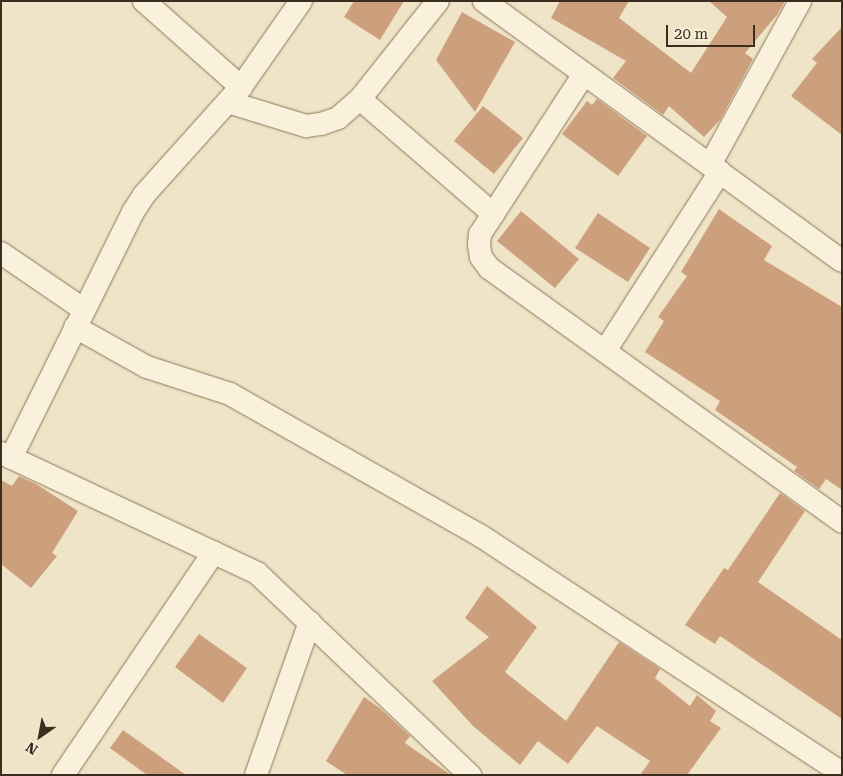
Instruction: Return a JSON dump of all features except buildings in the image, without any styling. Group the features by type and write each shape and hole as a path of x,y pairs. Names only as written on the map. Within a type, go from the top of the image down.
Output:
{"street":[{"path":"144,1 235,94 306,126 321,124 338,118 360,99 438,1"},
{"path":"301,1 235,94 144,195 133,212 6,455 258,573 470,775"},
{"path":"484,1 842,261"},
{"path":"606,351 715,169 800,1"},
{"path":"584,74 480,234 481,257 489,268 842,522"},
{"path":"360,99 493,214"},
{"path":"1,253 79,318 147,367 230,394 481,536 842,773"},
{"path":"63,775 214,552"},
{"path":"256,775 310,622"}]}
